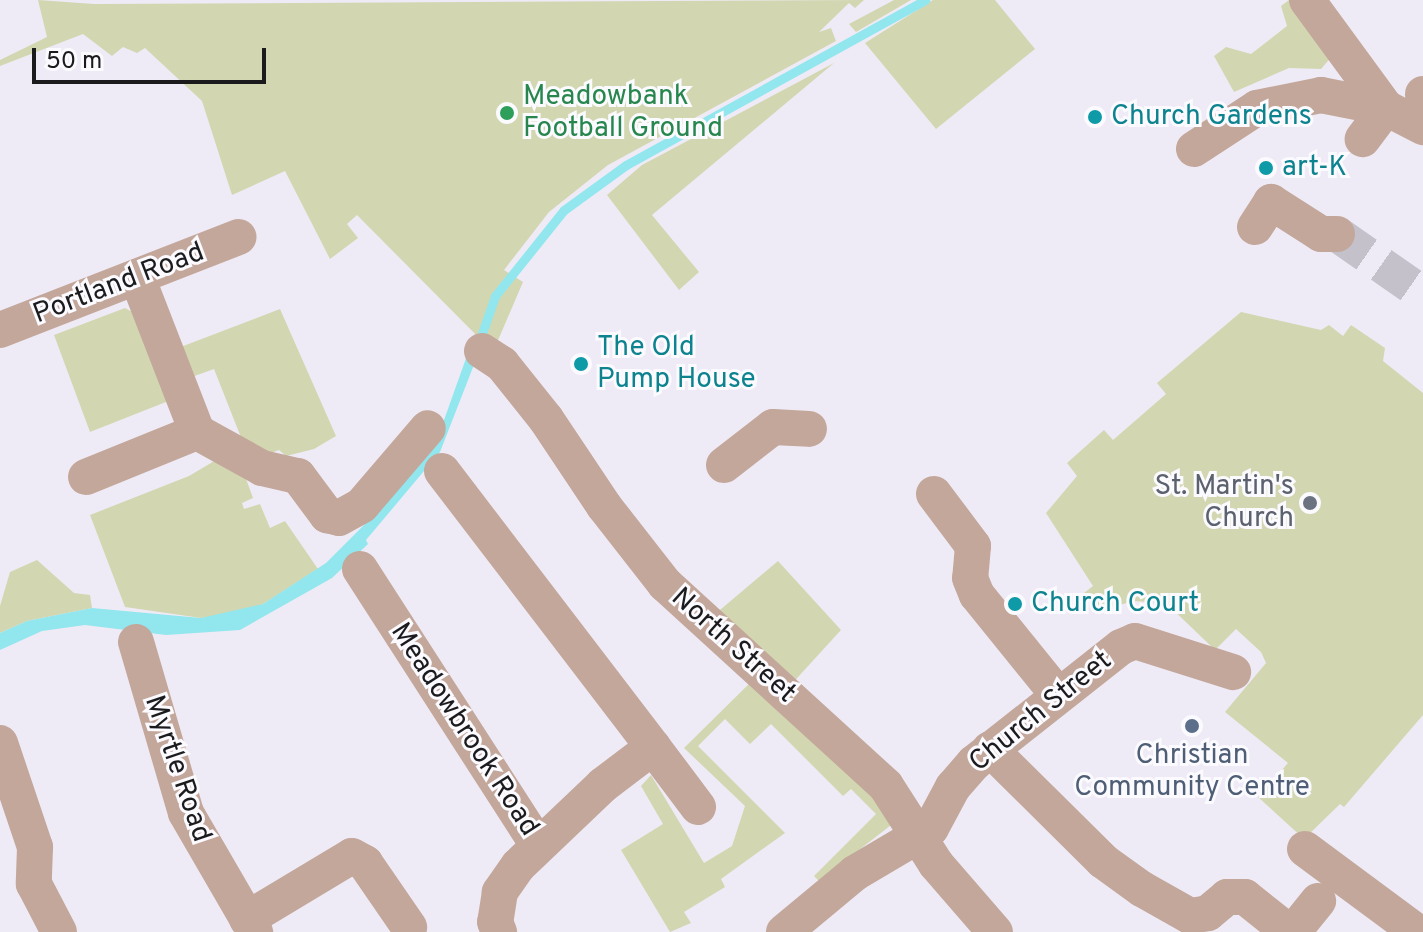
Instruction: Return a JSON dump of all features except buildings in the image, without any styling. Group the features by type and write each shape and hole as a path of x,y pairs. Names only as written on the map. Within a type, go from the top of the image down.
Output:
{"street":[{"path":"1307,0 1386,108"},
{"path":"1194,149 1257,108 1321,95 1386,108 1423,127"},
{"path":"1363,139 1386,108"},
{"path":"1255,227 1271,202 1321,234 1337,234"},
{"name":"Portland Road","path":"0,330 239,237"},
{"path":"137,277 197,432 262,468 298,476 327,515 339,518 362,505 428,428"},
{"name":"North Street","path":"482,351 502,364 539,409 665,584 886,786 936,864 995,932"},
{"path":"724,465 773,427 809,429"},
{"path":"86,477 197,432"},
{"path":"442,471 511,555 540,601 698,807"},
{"path":"934,494 973,546 970,578 977,595 1058,695"},
{"name":"Meadowbrook Road","path":"360,569 538,845 500,892 495,922 499,932"},
{"name":"Church Street","path":"784,932 855,873 931,828 953,787 990,749 1121,647 1135,641 1233,672"},
{"name":"Myrtle Road","path":"136,642 186,813 251,926"},
{"path":"0,743 35,847 34,884 59,932"},
{"path":"538,845 653,747"},
{"path":"990,749 1103,861 1142,889 1190,916 1208,913 1227,897 1245,897 1291,932 1318,901"},
{"path":"1305,849 1417,932"},
{"path":"251,926 352,856 365,863 409,927"}],"green space":[{"path":"38,0 94,4 864,0 855,8 849,3 819,32 831,28 836,41 608,165 549,212 504,270 523,282 493,352 357,215 347,224 358,238 330,259 285,171 232,195 202,101 145,48 137,53 123,47 112,56 83,34 0,66 0,60 47,37"},
{"path":"894,0 911,0 856,32 849,24"},
{"path":"933,0 995,0 1035,49 936,129 865,43"},
{"path":"1289,0 1296,0 1334,54 1321,69 1289,68 1234,92 1214,56 1226,47 1251,54 1287,26 1281,6"},
{"path":"834,63 652,215 699,272 679,290 607,195 642,165"},
{"path":"125,308 136,314 171,400 90,432 54,335"},
{"path":"280,309 336,436 314,449 286,456 279,450 260,457 244,445 214,369 189,378 178,348"},
{"path":"1241,312 1321,330 1329,325 1343,336 1351,325 1385,348 1383,361 1423,393 1423,715 1344,807 1340,804 1304,839 1258,797 1288,763 1225,712 1266,663 1261,652 1236,629 1215,650 1166,603 1133,601 1097,612 1084,593 1093,586 1046,513 1077,476 1067,463 1104,430 1113,440 1166,394 1157,383"},
{"path":"221,457 241,465 253,498 242,503 244,509 260,504 270,528 285,521 318,569 263,604 232,614 201,618 125,607 90,515 189,476"},
{"path":"37,560 74,593 90,595 92,608 27,621 0,633 0,606 10,572"},
{"path":"778,561 841,630 788,688 714,615"},
{"path":"757,676 794,709 895,822 819,881 814,876 876,814 851,789 843,796 771,724 750,744 725,719 698,746 785,833 721,879 725,887 684,912 691,923 670,932 621,850 663,824 641,786 651,775 704,863 732,846 745,806 684,748"}],"water":[{"path":"469,350 477,357 440,452 366,540 368,544 332,578 240,630 166,635 85,625 42,631 0,650 0,633 27,621 92,608 201,618 263,604 326,563 380,509 439,434"}],"waterway":[{"path":"479,342 495,296 564,210 626,165 925,0"}],"tunnel":[{"path":"1337,234 1423,294"}],"place":[{"name":"Meadowbank Football Ground","path":"507,113"},
{"name":"Church Gardens","path":"1095,117"},
{"name":"art-K","path":"1266,168"},
{"name":"The Old Pump House","path":"581,364"},
{"name":"St. Martin's Church","path":"1310,503"},
{"name":"Church Court","path":"1015,604"},
{"name":"Christian Community Centre","path":"1192,726"}]}
